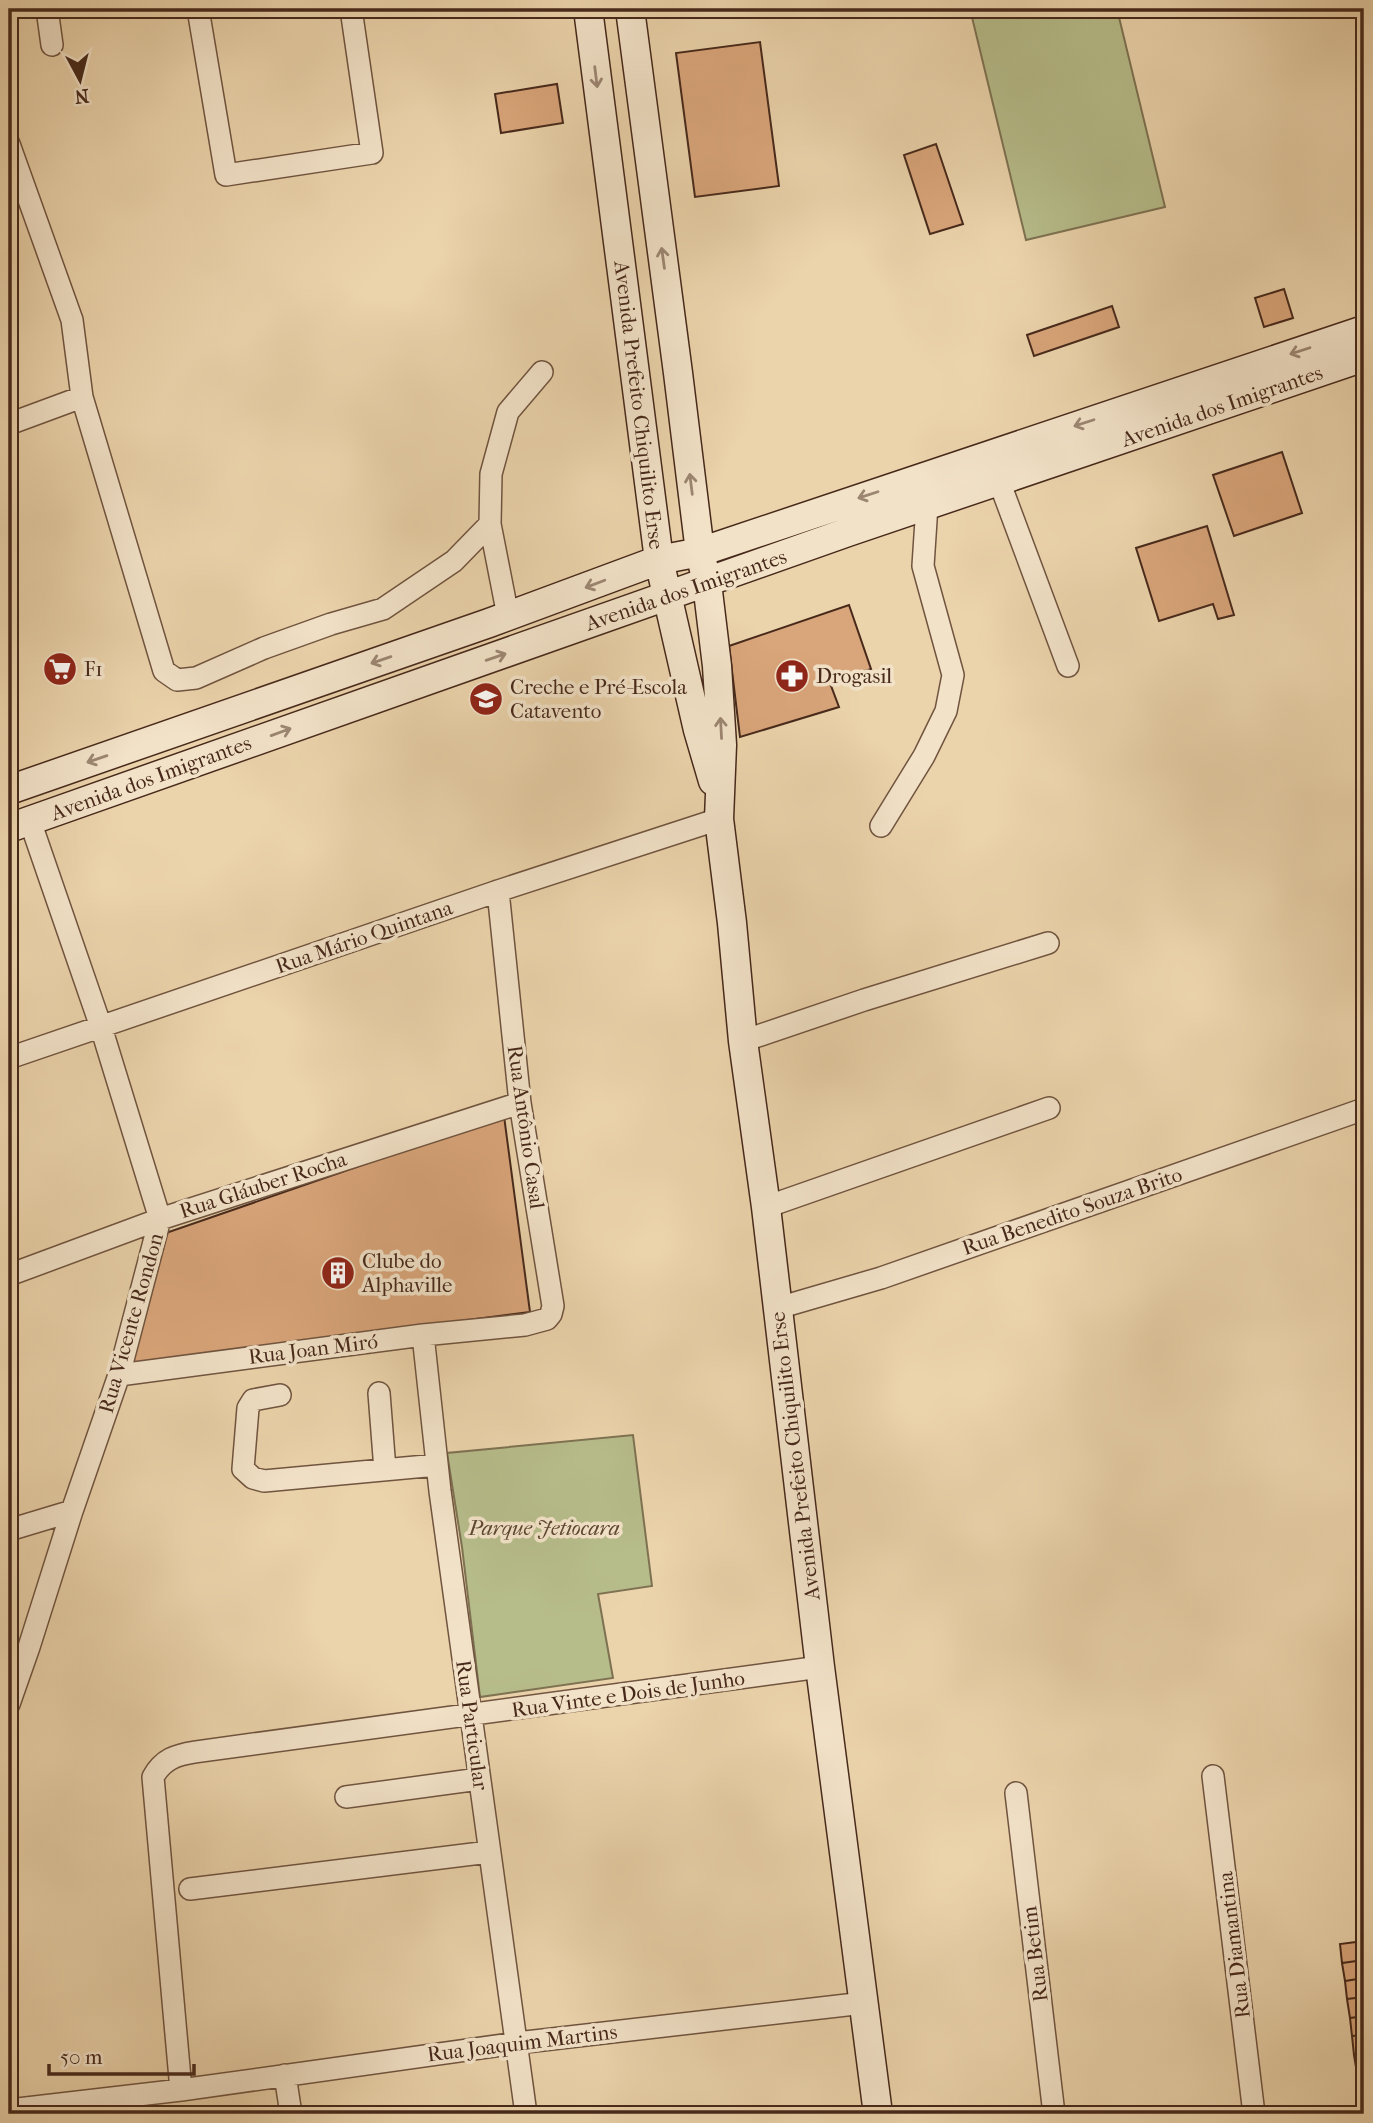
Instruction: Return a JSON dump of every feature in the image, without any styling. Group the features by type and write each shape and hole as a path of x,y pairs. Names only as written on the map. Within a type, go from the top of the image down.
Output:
{"main road":[{"name":"Avenida Prefeito Chiquilito Erse","path":"588,9 659,560 704,753 720,808"},
{"name":"Avenida Prefeito Chiquilito Erse","path":"630,9 700,552 707,583 720,712 720,808 743,1041 877,2114"},
{"name":"Avenida dos Imigrantes","path":"9,790 508,616 659,560 700,552 1364,330"},
{"name":"Avenida dos Imigrantes","path":"20,825 927,505 1364,357"},
{"path":"987,456 981,473 999,481"},
{"path":"148,741 160,775"}],"street":[{"path":"47,9 52,45"},
{"path":"198,9 226,175 372,153 351,9"},
{"path":"9,144 72,320 82,397 164,671 177,680 196,678 309,632 383,609 454,561 491,524"},
{"path":"508,616 491,524 492,474 508,412 542,372"},
{"path":"9,424 82,397"},
{"path":"999,481 1068,666"},
{"path":"881,826 924,756 946,711 953,675 923,566 927,505"},
{"name":"Rua Mário Quintana","path":"9,1058 498,891 720,808"},
{"name":"Rua Vicente Rondon","path":"9,1704 120,1374 160,1219 101,1027 20,825"},
{"name":"Rua Antônio Casal","path":"498,891 520,1103 554,1306 547,1319 525,1325 507,1326"},
{"path":"743,1041 1048,943"},
{"name":"Rua Gláuber Rocha","path":"9,1275 160,1219 520,1103"},
{"path":"765,1207 1049,1108"},
{"name":"Rua Benedito Souza Brito","path":"778,1308 881,1278 1364,1109"},
{"name":"Rua Joan Miró","path":"120,1374 507,1326"},
{"name":"Rua Particular","path":"423,1335 470,1715 526,2114"},
{"path":"379,1394 386,1470"},
{"path":"280,1395 253,1400 248,1408 243,1469 253,1478 264,1481 437,1465"},
{"path":"9,1530 72,1511"},
{"name":"Rua Vinte e Dois de Junho","path":"181,2090 153,1777 166,1760 176,1755 820,1667"},
{"name":"Rua Diamantina","path":"1213,1776 1254,2114"},
{"path":"346,1797 479,1779"},
{"name":"Rua Betim","path":"1016,1793 1054,2114"},
{"path":"190,1889 489,1852"},
{"name":"Rua Joaquim Martins","path":"9,2110 73,2108 181,2090 517,2043 864,2003"},
{"path":"285,2075 290,2114"}],"green space":[{"path":"970,9 1117,9 1165,207 1026,240"},
{"name":"Parque Jetiocara","path":"633,1435 652,1586 598,1594 613,1678 480,1697 462,1547 447,1453"}],"building":[{"path":"760,42 779,186 695,197 676,53"},
{"path":"557,84 563,123 501,133 495,94"},
{"path":"936,144 963,224 930,234 904,155"},
{"path":"1284,289 1293,318 1264,327 1255,298"},
{"path":"1112,306 1119,327 1034,356 1027,335"},
{"path":"1282,452 1302,513 1234,536 1213,475"},
{"path":"1207,526 1234,615 1218,619 1213,604 1159,621 1136,548"},
{"name":"Drogasil","path":"849,605 871,669 830,683 839,707 740,737 729,646"},
{"name":"Clube do Alphaville","path":"504,1116 530,1312 124,1365 163,1234"},
{"path":"1364,1941 1364,1960 1342,1963 1340,1944"},
{"path":"1364,1960 1364,1978 1345,1981 1342,1963"},
{"path":"1364,1978 1364,1997 1347,1999 1345,1981"},
{"path":"1364,1997 1364,2016 1350,2018 1347,1999"},
{"path":"1364,2016 1364,2035 1352,2036 1350,2018"},
{"path":"1364,2035 1364,2053 1354,2055 1352,2036"},
{"path":"1364,2053 1364,2072 1357,2073 1354,2055"},
{"path":"1364,2072 1364,2091 1359,2092 1357,2073"}],"place":[{"name":"F1","path":"60,669"},
{"name":"Drogasil","path":"792,676"},
{"name":"Creche e Pré-Escola Catavento","path":"486,699"},
{"name":"Clube do Alphaville","path":"338,1273"}]}
